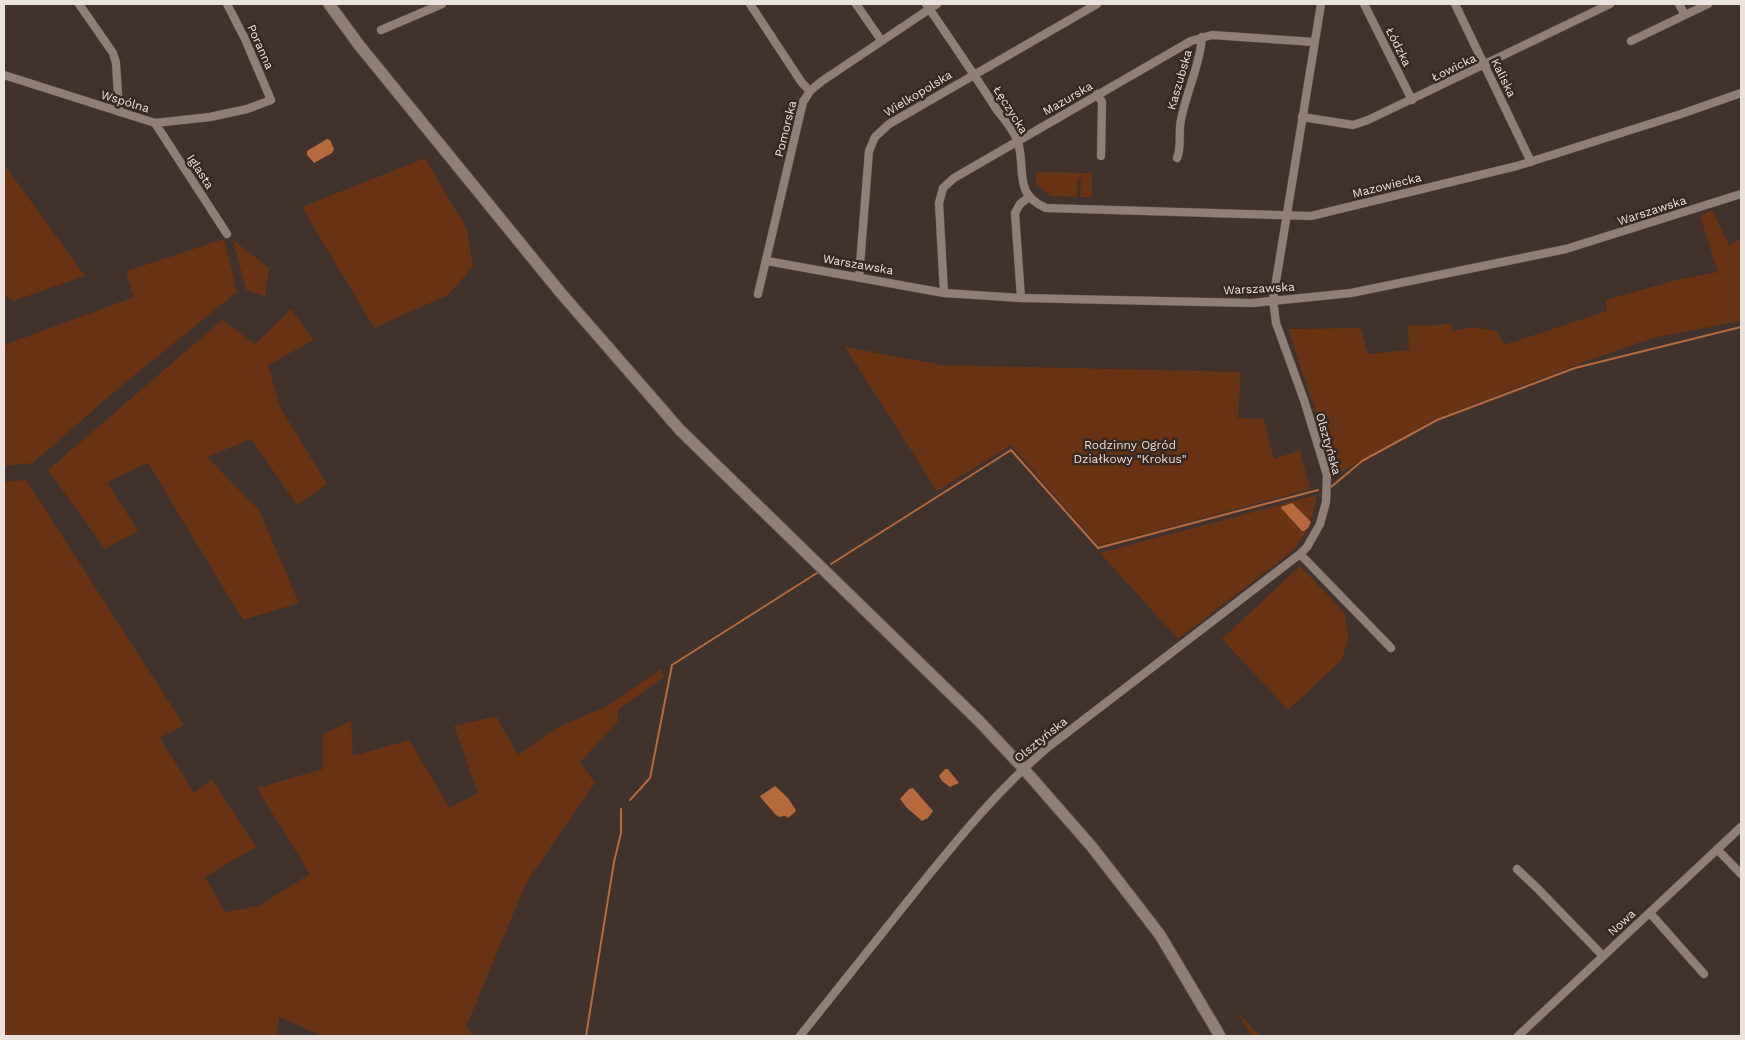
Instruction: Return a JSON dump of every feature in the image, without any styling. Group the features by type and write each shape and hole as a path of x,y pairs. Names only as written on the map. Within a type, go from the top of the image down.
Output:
{"main road":[{"path":"328,4 359,45 560,292 680,430 979,721 1092,847 1160,935 1220,1036"}],"street":[{"path":"80,4 113,53 116,63 119,112"},
{"name":"Poranna","path":"227,4 245,39 271,100"},
{"path":"381,30 442,4"},
{"path":"750,4 802,83 810,91"},
{"path":"856,4 881,40"},
{"name":"Pomorska","path":"758,294 802,102 810,91 822,81 928,6 936,4"},
{"name":"Wielkopolska","path":"860,277 869,151 875,137 889,124 1097,4"},
{"name":"Olsztyńska","path":"800,1036 908,900 990,802 1023,768 1300,554 1307,547 1320,524 1326,502 1327,474 1304,400 1276,323 1273,300 1321,4"},
{"name":"Łódzka","path":"1364,4 1412,100"},
{"name":"Kaliska","path":"1455,4 1531,162"},
{"name":"Łowicka","path":"1302,117 1353,125 1368,120 1610,4"},
{"path":"1679,4 1685,15"},
{"path":"1631,41 1708,4"},
{"name":"Łęczycka","path":"928,6 1017,141 1023,188 1029,197"},
{"name":"Mazurska","path":"944,293 939,203 943,188 954,178 1191,41 1212,35 1314,42"},
{"name":"Kaszubska","path":"1177,158 1180,151 1180,121 1201,50 1202,37"},
{"name":"Wspólna","path":"4,76 155,123 210,117 247,109 271,100"},
{"name":"Mazowiecka","path":"1029,197 1037,204 1046,208 1311,216 1531,162 1741,93"},
{"path":"1097,94 1102,102 1101,156"},
{"name":"Iglasta","path":"155,123 227,234"},
{"name":"Warszawska","path":"767,260 944,293 1021,298 1252,303 1359,292 1566,249 1741,194"},
{"path":"1021,298 1015,213 1020,204 1029,197"},
{"path":"1300,554 1391,648"},
{"name":"Nowa","path":"1518,1036 1741,827"},
{"path":"1717,849 1741,874"},
{"path":"1517,869 1603,956"},
{"path":"1650,913 1704,974"}],"green space":[{"path":"425,158 467,229 473,267 448,295 374,328 302,207"},
{"path":"4,164 85,276 13,301 4,295"},
{"path":"1036,172 1092,173 1092,197 1080,197 1081,178 1078,178 1077,197 1051,196 1036,184"},
{"path":"1712,210 1729,245 1741,239 1741,321 1653,338 1589,360 1435,419 1337,474 1288,329 1361,328 1368,354 1409,350 1408,326 1452,324 1453,331 1473,327 1497,331 1504,345 1607,311 1606,300 1680,279 1718,272 1700,216"},
{"path":"224,239 237,292 115,391 33,463 4,466 4,345 134,297 127,271"},
{"path":"233,240 269,268 265,296 246,290"},
{"path":"291,309 314,340 268,365 280,407 327,484 297,505 251,439 207,457 259,510 299,603 243,620 148,463 107,482 138,531 105,549 48,470 222,320 255,344"},
{"name":"Rodzinny Ogród Działkowy \"Krokus\"","path":"845,347 942,365 1241,372 1238,418 1264,419 1274,459 1300,450 1310,489 1099,546 1011,445 937,491"},
{"path":"26,480 184,725 160,738 194,793 212,779 256,847 205,877 225,912 258,906 310,874 257,788 323,769 323,734 351,721 353,756 409,740 450,808 478,793 454,726 496,716 518,755 556,728 607,706 661,669 664,677 618,710 617,723 580,762 595,783 526,883 466,1027 474,1036 323,1036 279,1017 277,1036 4,1036 4,482"},
{"path":"1317,495 1309,524 1294,550 1178,639 1100,553"},
{"path":"1300,566 1344,612 1349,638 1341,661 1288,710 1222,639"},
{"path":"1237,1012 1260,1036 1252,1036"}],"shaded area":[{"path":"327,139 330,140 334,149 332,153 314,163 307,155 307,151"},
{"path":"1292,503 1311,522 1304,531 1281,508"},
{"path":"945,769 948,769 959,783 950,787 942,781 939,776"},
{"path":"775,786 787,797 796,810 788,818 776,815 760,796"},
{"path":"913,788 933,811 928,818 922,821 900,799 909,789"}],"waterway":[{"path":"1331,487 1362,461 1437,420 1575,368 1741,327"},
{"path":"831,564 1011,450 1098,548 1318,490"},
{"path":"630,800 650,778 672,665 817,573"},
{"path":"586,1036 614,862 621,833 621,809"}]}
